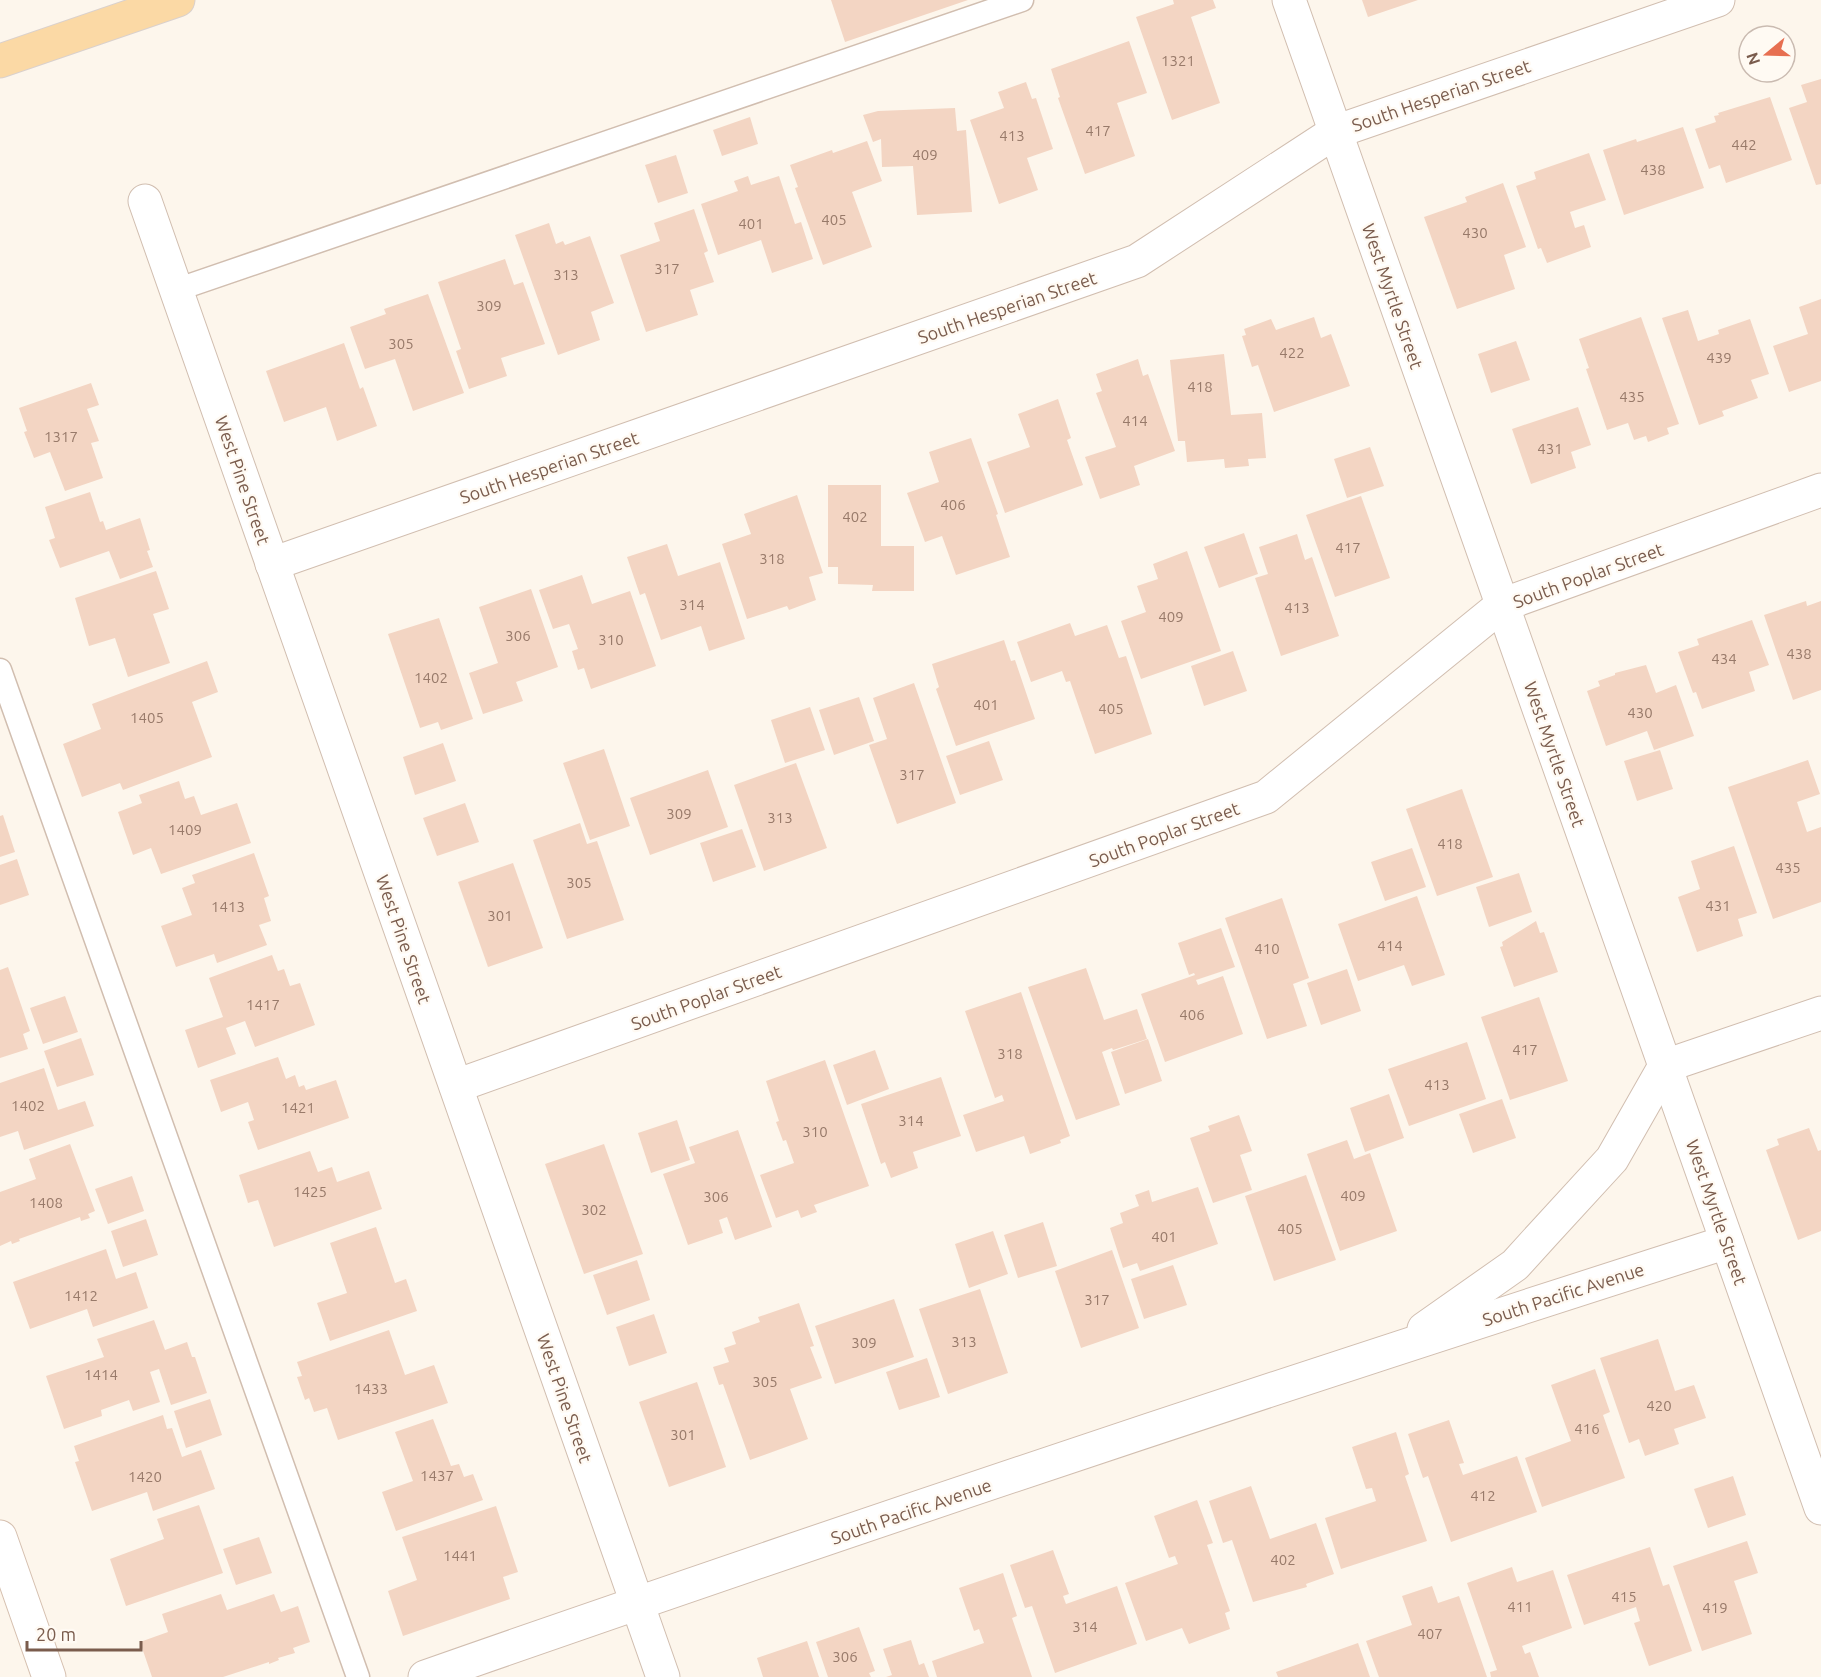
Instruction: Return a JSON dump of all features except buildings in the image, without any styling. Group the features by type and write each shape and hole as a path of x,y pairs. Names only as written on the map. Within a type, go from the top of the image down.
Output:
{"main road":[{"path":"0,62 178,0"}],"street":[{"name":"West Myrtle Street","path":"1289,0 1821,1508"},
{"name":"South Hesperian Street","path":"272,564 1137,261 1335,132 1718,0"},
{"name":"West Pine Street","path":"145,201 663,1677"},
{"name":"South Poplar Street","path":"456,1086 1266,797 1502,605 1821,490"},
{"path":"1665,1066 1821,1013"},
{"name":"South Pacific Avenue","path":"1398,1347 1515,1265 1612,1159 1665,1066"},
{"name":"South Pacific Avenue","path":"425,1677 637,1603 1398,1347 1727,1242"},
{"path":"0,1537 49,1677"}],"lane":[{"path":"176,290 1022,0"},
{"path":"0,670 358,1677"}]}
